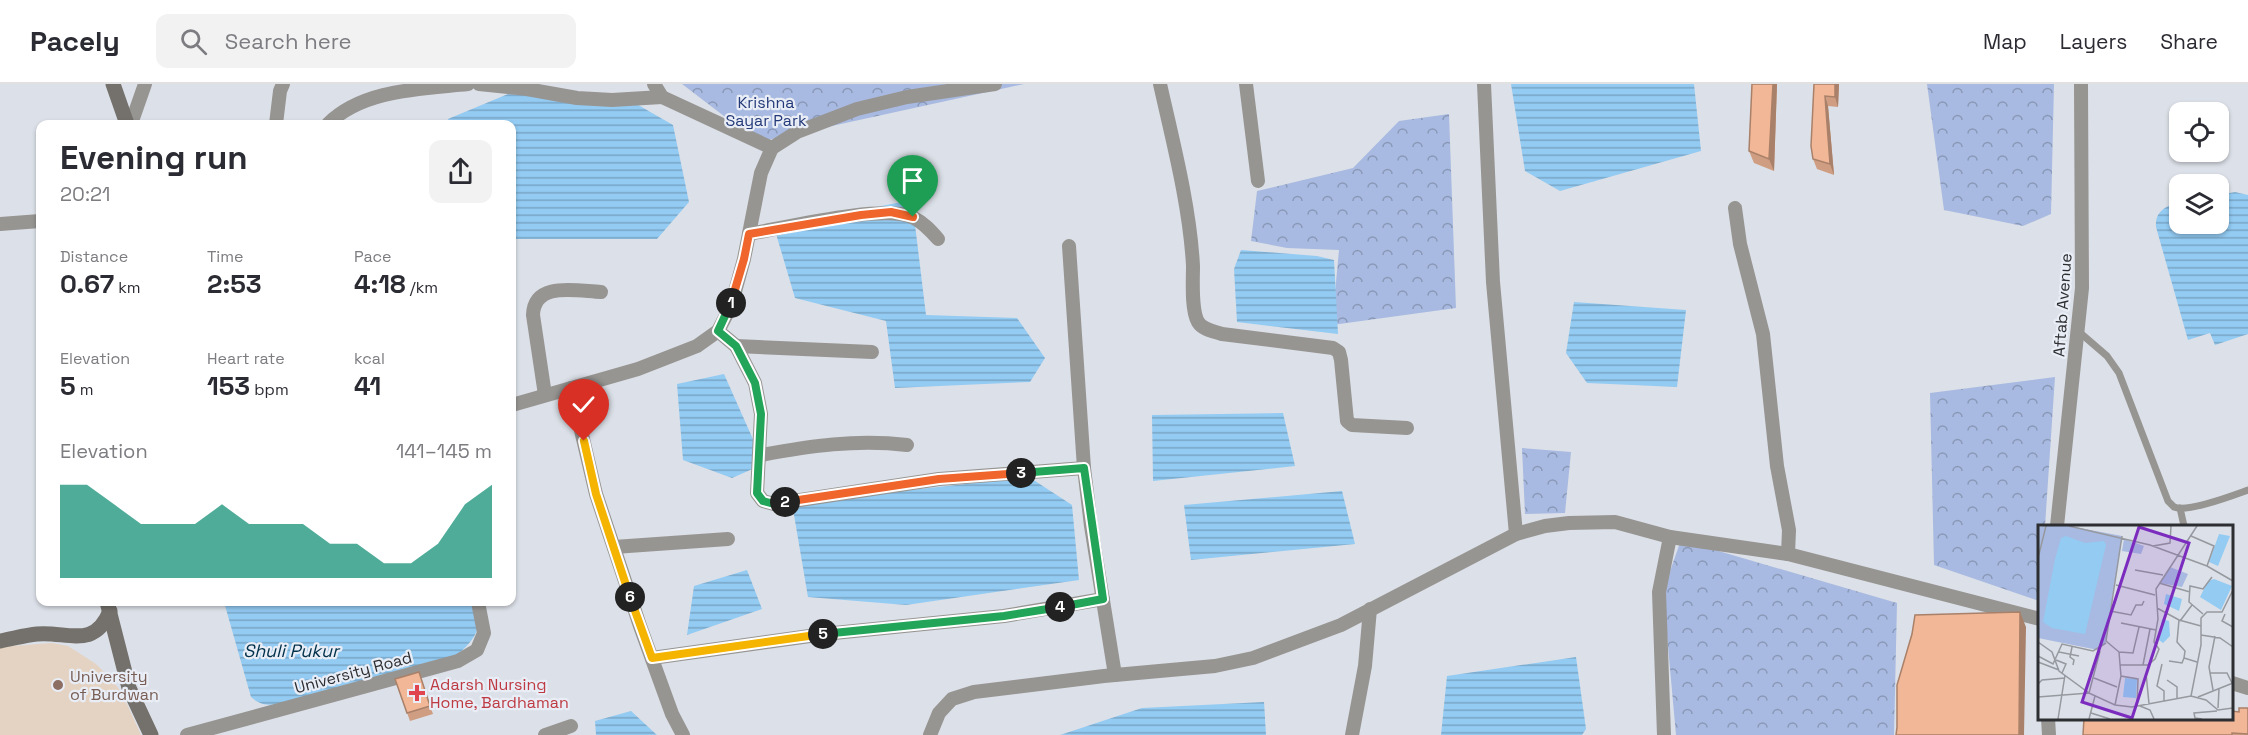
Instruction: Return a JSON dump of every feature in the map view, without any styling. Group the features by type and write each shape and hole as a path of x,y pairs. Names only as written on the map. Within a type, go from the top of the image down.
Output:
{"main road":[{"path":"113,84 127,120"},
{"path":"0,641 37,634 74,638 91,633 106,621 108,606"},
{"path":"108,606 129,688 151,735"}],"street":[{"path":"131,120 145,84"},
{"path":"276,120 283,84"},
{"path":"332,120 369,100 405,91 468,84"},
{"path":"479,84 528,89 578,98 612,100 662,97 772,148"},
{"path":"654,84 662,97"},
{"path":"516,404 638,369 697,346 718,331 730,306 744,259 761,173 772,148 797,132 857,109 906,97 995,84"},
{"path":"1160,84 1177,158 1192,253 1195,312 1198,322 1205,329 1222,334 1333,348 1339,352 1341,360 1347,422 1353,425 1407,428"},
{"path":"1246,84 1258,181"},
{"path":"1484,84 1493,282 1515,534"},
{"name":"Aftab Avenue","path":"2057,525 2082,288 2081,84"},
{"path":"1735,208 1740,244 1763,334 1778,466 1789,530 1788,554"},
{"path":"749,234 891,212 913,217 929,228 938,239"},
{"path":"0,224 36,221"},
{"path":"1069,246 1084,468 1115,675"},
{"path":"545,395 533,304 540,296 552,291 601,292"},
{"path":"718,331 736,346 755,383 761,414 757,493 763,501 774,504 939,479 1084,468"},
{"path":"736,346 872,352"},
{"path":"571,388 596,494 672,714 683,735"},
{"path":"760,454 819,444 849,442 880,441 907,445"},
{"path":"930,735 939,713 952,699 963,695 1115,675 1215,666 1253,658 1324,632 1515,534 1545,526 1590,521 1615,522 1670,537 1788,554 2038,618"},
{"path":"1664,735 1659,592 1670,537"},
{"path":"614,547 728,539"},
{"path":"652,658 824,634 1004,616 1103,599"},
{"name":"University Road","path":"187,735 458,661 477,650 484,633 479,606"},
{"path":"1352,735 1365,666 1370,609"},
{"path":"2233,683 2248,688"},
{"path":"2048,720 2049,735"},
{"path":"545,735 571,726"}],"lane":[{"path":"2078,331 2107,356 2119,373 2168,501 2174,507 2180,508 2248,490"},
{"path":"2180,508 2184,525"}],"shaded area":[{"name":"University of Burdwan","path":"52,643 68,646 96,664 110,678 122,693 141,735 0,735 0,647"}],"green space":[{"name":"Krishna Sayar Park","path":"682,84 1024,84 758,142"},
{"path":"1927,84 2054,84 2051,214 2023,226 1944,210"},
{"path":"1449,114 1456,308 1332,325 1339,250 1287,248 1251,241 1257,191 1353,168 1399,121"},
{"path":"2055,377 2045,525 2038,525 2038,601 1934,565 1930,393"},
{"path":"1522,448 1571,452 1565,513 1525,514"},
{"path":"1681,540 1897,603 1894,735 1676,735 1663,591"}],"water":[{"path":"1511,84 1694,84 1701,151 1560,191 1525,171"},
{"path":"508,94 626,98 673,125 689,202 657,239 516,239 516,120 448,119"},
{"path":"2229,193 2248,195 2248,334 2215,345 2210,333 2188,340 2156,221 2159,213 2169,206 2169,234 2229,234"},
{"path":"912,200 926,315 1017,318 1045,358 1030,382 895,388 886,321 795,298 774,227"},
{"path":"1241,250 1317,256 1334,260 1338,334 1237,322 1234,269"},
{"path":"1574,302 1686,310 1677,387 1587,383 1566,353"},
{"path":"724,374 764,464 732,478 683,460 677,384"},
{"path":"1283,413 1295,466 1153,481 1152,415"},
{"path":"1029,477 1072,505 1079,580 906,605 808,597 792,503"},
{"path":"1342,491 1355,544 1191,560 1184,505"},
{"path":"747,570 762,609 687,635 694,586"},
{"name":"Shuli Pukur","path":"225,606 474,606 477,620 476,632 457,656 282,704 265,704 251,697"},
{"path":"1576,657 1586,729 1582,735 1441,735 1447,676"},
{"path":"1264,702 1266,735 1060,735 1142,708"},
{"path":"631,711 657,735 596,735 595,721"}],"building":[{"path":"1752,84 1773,84 1769,159 1749,151"},
{"path":"1814,84 1835,84 1835,97 1825,96 1830,164 1813,159 1811,146"},
{"path":"2020,612 2019,735 1896,735 1897,685 1912,634 1915,615"},
{"path":"419,672 430,706 407,713 395,679"},
{"path":"2239,708 2248,708 2248,734 2083,735 2084,720 2233,720 2233,711 2239,712"}],"place":[{"name":"University of Burdwan","path":"58,685"},
{"name":"Adarsh Nursing Home, Bardhaman","path":"417,693"}],"route":[{"path":"584,441 596,494 652,658 824,634 1004,616 1103,599 1084,468 939,479 774,504 763,501 757,493 761,414 755,383 736,346 718,331 730,306 749,234 861,215 891,212 913,217"}]}
